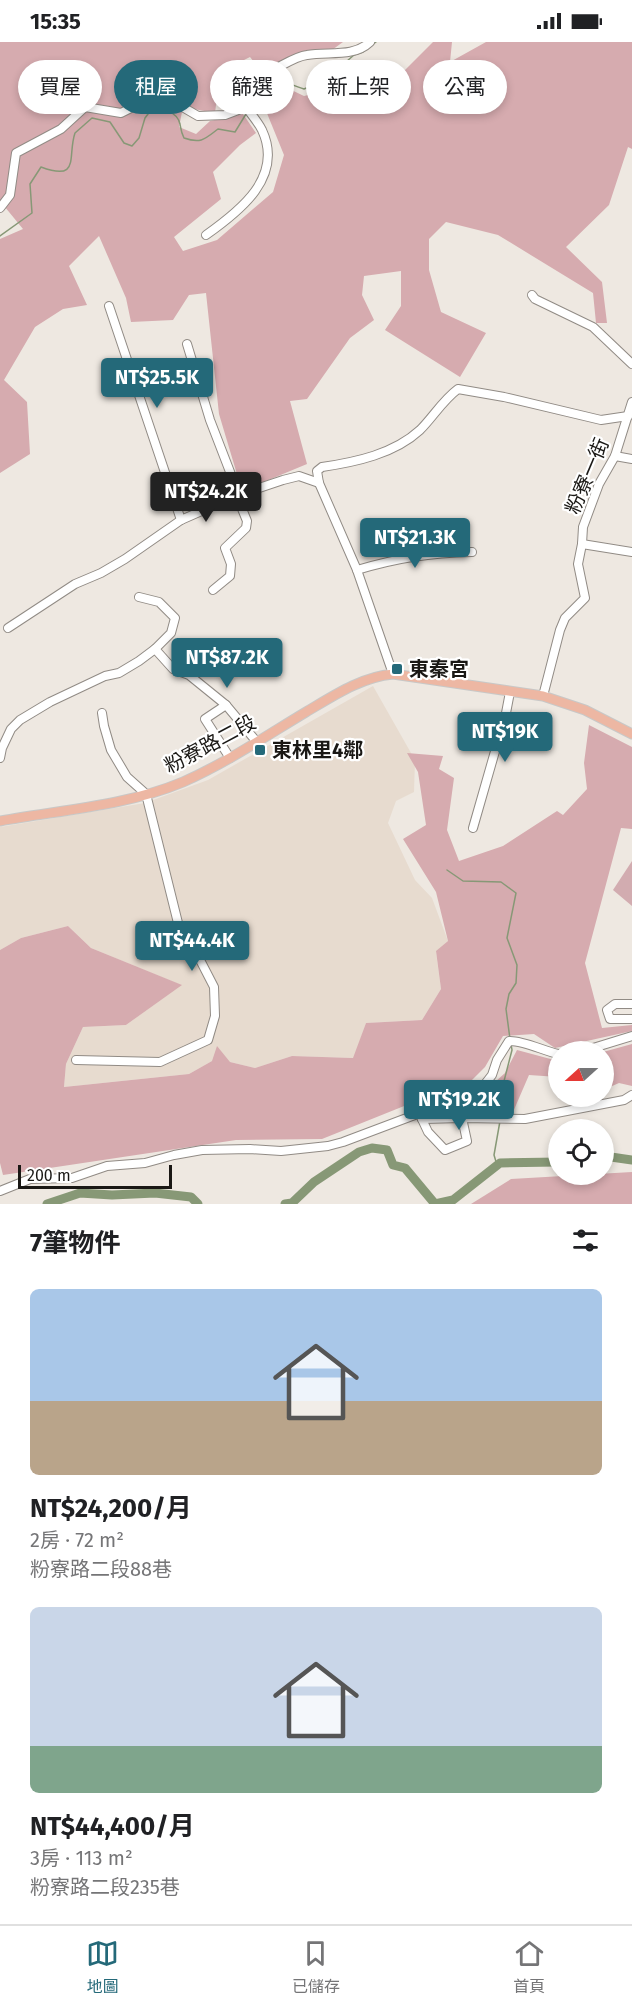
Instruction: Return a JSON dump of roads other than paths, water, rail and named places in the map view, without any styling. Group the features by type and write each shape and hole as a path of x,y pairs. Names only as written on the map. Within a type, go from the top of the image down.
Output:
{"main road":[{"name":"粉寮路二段","path":"0,821 146,794 183,782 230,758 349,687 380,675 393,674 543,696 585,710 632,734"}],"street":[{"path":"294,61 306,55 339,54 365,46 370,42"},
{"path":"0,208 10,195 16,153 61,129 85,107 121,112 151,98 166,98 198,116 228,114"},
{"path":"206,234 240,208 265,176 268,156 262,131 251,114"},
{"path":"532,295 593,327 632,364"},
{"path":"109,306 181,520"},
{"path":"187,344 210,420 248,521 246,528 225,548 231,564 230,576 213,590"},
{"path":"393,674 357,570 319,483 317,471 322,467 387,452 419,430 450,394 458,389 504,397 602,420 628,416"},
{"name":"粉寮一街","path":"543,696 565,618 585,598 578,564 583,527 599,484 615,456 632,402"},
{"path":"615,456 632,459"},
{"path":"8,628 75,584 101,573 181,520 238,495 298,476 319,483"},
{"path":"396,558 408,543 424,533"},
{"path":"582,544 632,552"},
{"path":"357,570 396,558 472,552"},
{"path":"0,758 11,729 20,720 95,680 119,673 155,649 171,633 175,618 159,602 139,597"},
{"path":"155,649 173,669 189,675 226,705 256,741"},
{"path":"472,828 510,692"},
{"path":"226,705 206,719 230,758"},
{"path":"76,1060 160,1062 208,1040 215,1016 214,987 179,927 146,794 127,777 111,750 102,713"},
{"path":"632,1004 615,1004 607,1010 610,1018 632,1019"},
{"path":"614,1042 632,1036"},
{"path":"0,1191 30,1179 72,1178 107,1166 145,1163 202,1150 281,1151 328,1146 461,1102 478,1093 492,1075 497,1060 512,1040 548,1051"},
{"path":"421,1116 525,1119 613,1102 632,1095"},
{"path":"421,1116 428,1132 445,1150 467,1141 462,1118"}],"waterway":[{"path":"372,45 376,42"},
{"path":"294,85 304,89 325,80 354,55 368,48"},
{"path":"0,236 32,213 30,184 41,167 54,171 67,169 70,164 75,133 92,118 110,122 124,143 132,146 139,138 145,118 151,110 164,110 172,113 180,124 184,138 195,141 206,138 218,129 235,132 246,114"},
{"path":"447,870 463,881 501,882 516,893 507,938 517,965 516,983 509,994 506,1009 510,1039"},
{"path":"500,1116 503,1085 512,1050 511,1044"},
{"path":"497,1165 494,1155 500,1121"},
{"path":"285,1204 292,1203 314,1182 359,1152 372,1148 387,1150 393,1165 405,1168 435,1204 453,1200 500,1163 548,1162"},
{"path":"614,1157 632,1160"},
{"path":"47,1204 80,1193 112,1195 155,1193 191,1197 198,1204"}],"place":[{"name":"東秦宮","path":"397,669"},
{"name":"東林里4鄰","path":"260,750"}]}
